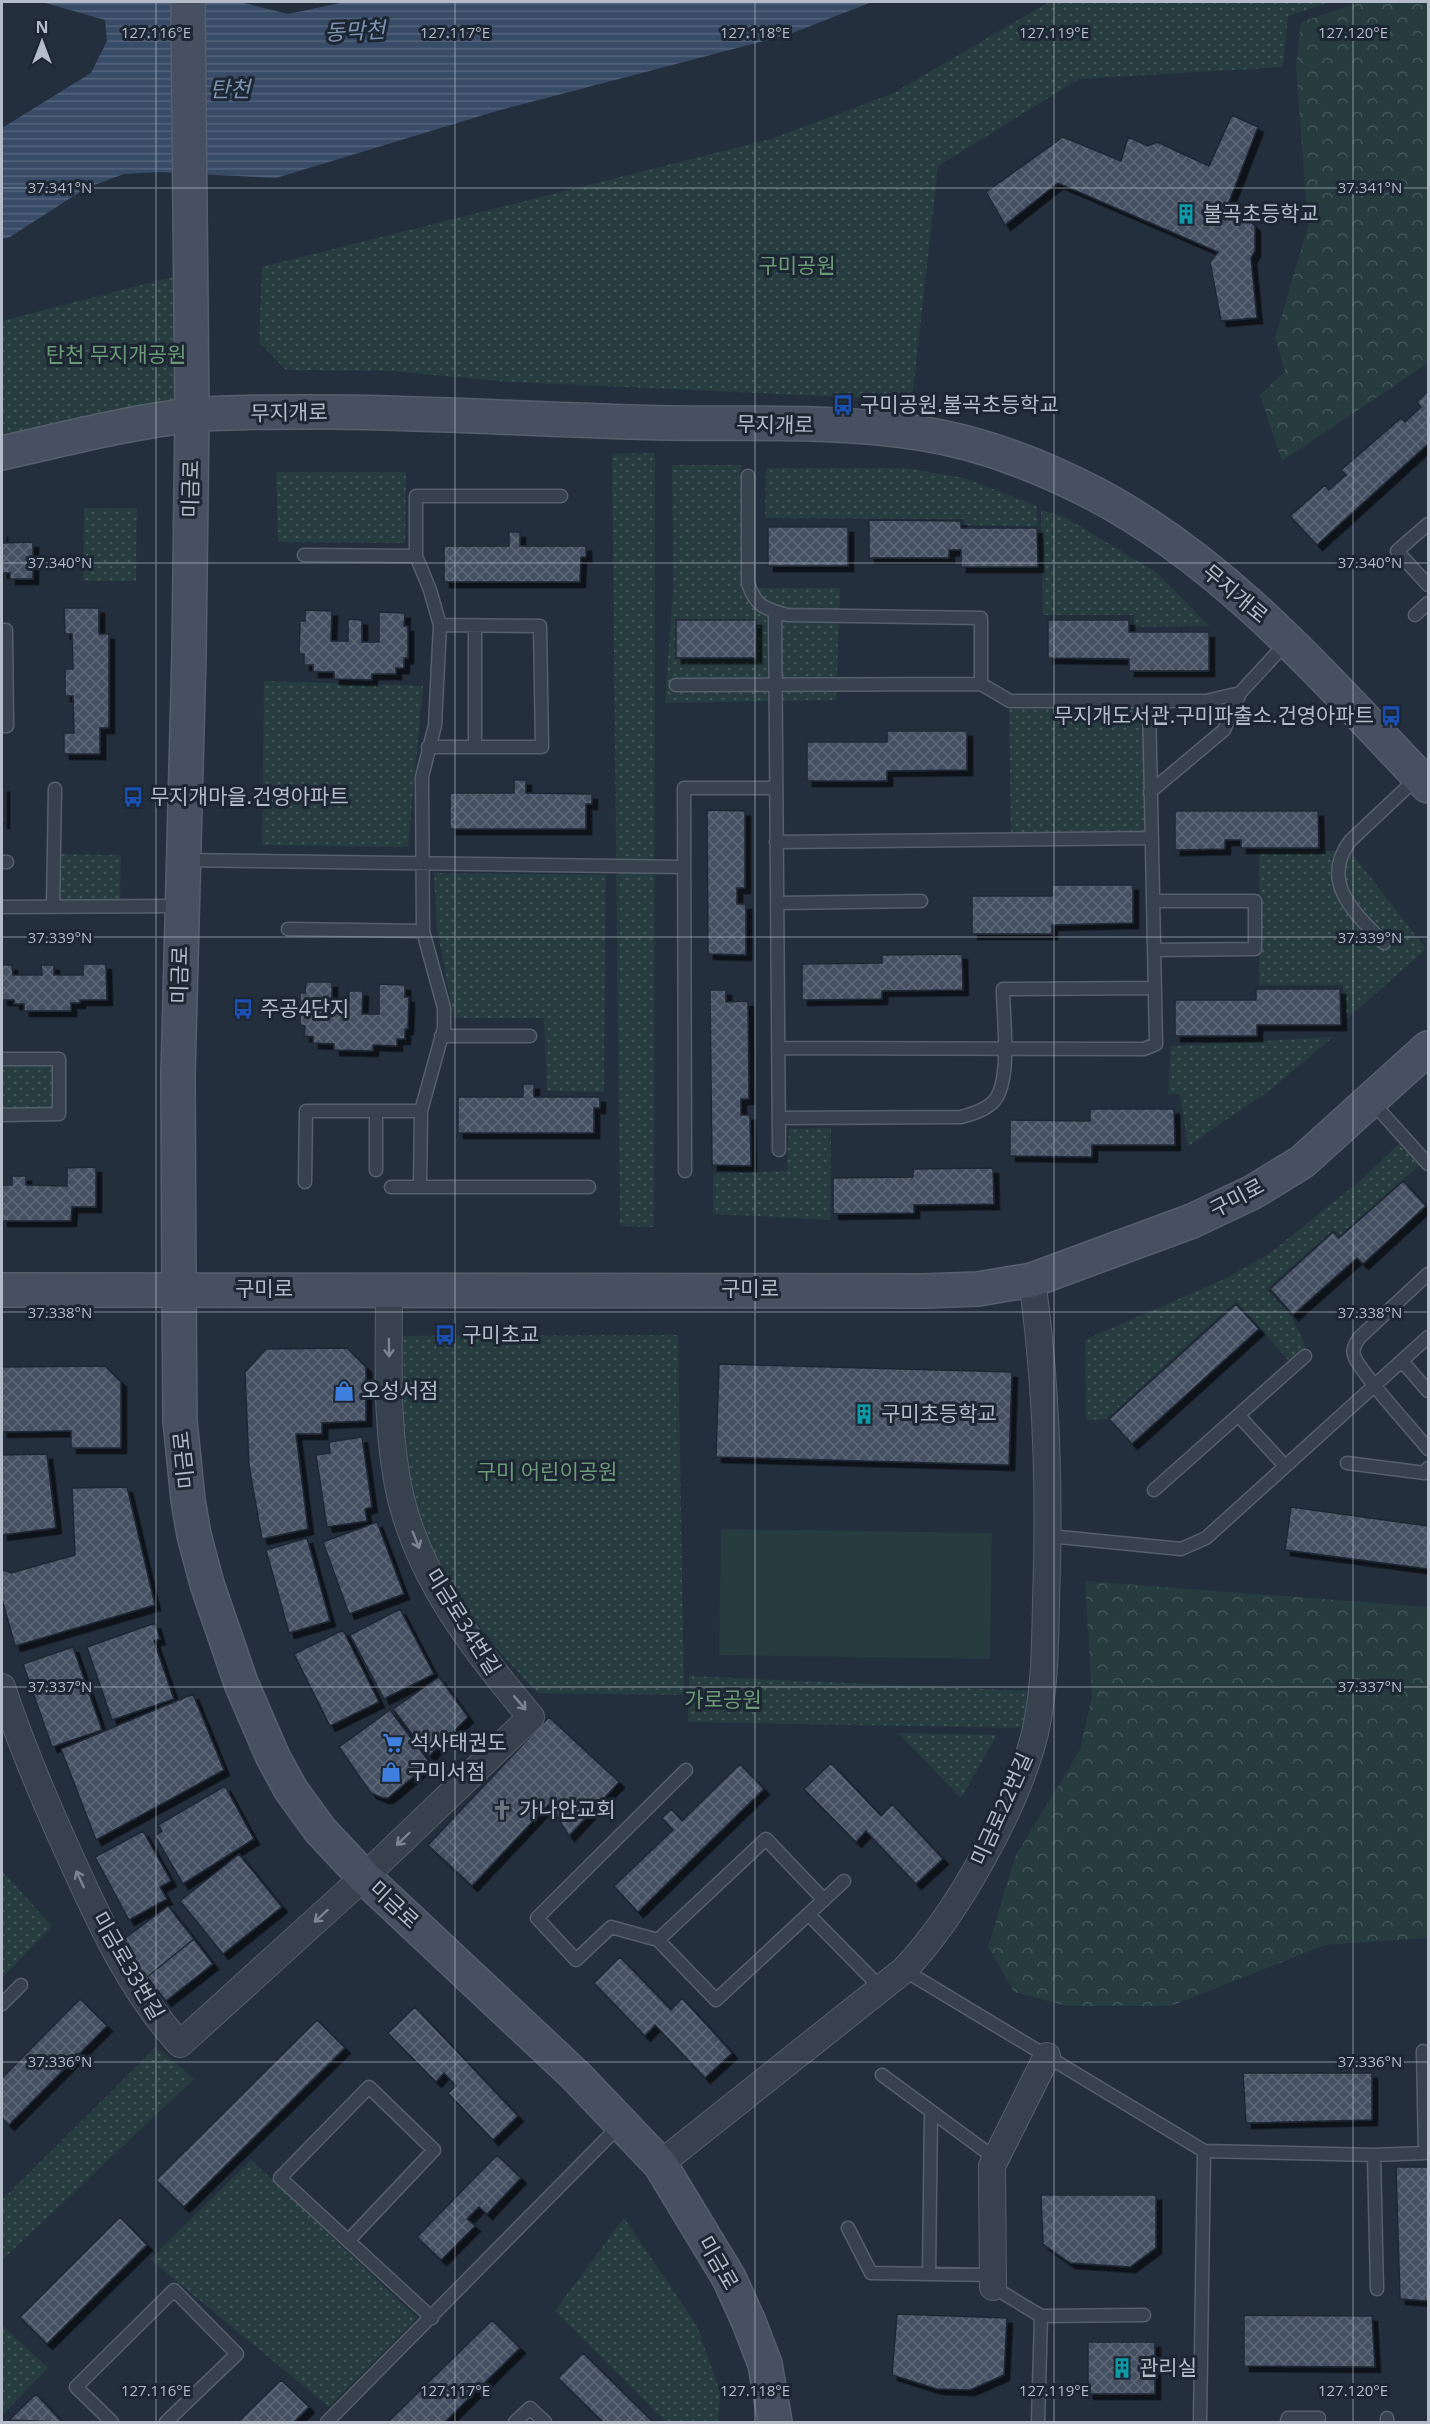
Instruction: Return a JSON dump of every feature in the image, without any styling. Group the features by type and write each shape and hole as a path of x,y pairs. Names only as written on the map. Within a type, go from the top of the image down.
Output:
{"street":[{"name":"미금로","path":"188,2 193,300 192,415 178,1075 180,1421 184,1471 194,1534 207,1584 241,1683 273,1757 291,1790 320,1830 364,1877 622,2123 660,2164 729,2278 748,2320 765,2364 775,2422"},
{"name":"무지개로","path":"2,453 192,415 285,412 446,413 632,422 856,426 923,433 998,453 1043,470 1097,495 1157,532 1228,585 1288,641 1424,781"},
{"name":"구미로","path":"2,1290 924,1291 978,1289 1032,1280 1192,1221 1252,1192 1302,1162 1428,1048"},
{"name":"미금로22번길","path":"660,2164 904,1970 928,1945 972,1877 1010,1802 1035,1733 1043,1676 1049,1536 1048,1441 1043,1364 1032,1280"},
{"name":"미금로34번길","path":"364,1877 531,1717 497,1677 448,1606 433,1579 408,1520 397,1473 391,1416 389,1289"},
{"name":"미금로33번길","path":"2,1687 26,1757 88,1895 141,1994 162,2025 180,2044 364,1877"},
{"path":"993,2281 992,2166 1047,2056"}],"lane":[{"path":"748,476 748,583 753,599 775,612 786,615 981,618 981,684"},
{"path":"420,1187 421,1111 441,1036 444,1008 423,931 422,864 422,777 437,708 440,625 430,590 416,556 416,496 561,496"},
{"path":"1428,524 1397,551 1428,585"},
{"path":"304,555 416,556"},
{"path":"1415,615 1428,603"},
{"path":"775,612 779,1150"},
{"path":"428,747 542,747 540,626 440,625"},
{"path":"475,626 475,747"},
{"path":"2,630 6,630 7,726 2,726"},
{"path":"1150,792 1224,730 1240,693 1288,641"},
{"path":"676,685 981,684 1010,701 1206,701 1240,693"},
{"path":"778,1048 1144,1049 1156,1044 1149,701"},
{"path":"1384,943 1350,907 1341,892 1340,863 1350,841 1424,781"},
{"path":"685,1171 684,788 775,788"},
{"path":"53,907 55,789"},
{"path":"776,842 1152,838"},
{"path":"183,860 684,867"},
{"path":"777,903 921,901"},
{"path":"1153,901 1255,901 1255,949 1154,950"},
{"path":"2,907 181,906"},
{"path":"288,929 423,931"},
{"path":"779,1118 961,1117 978,1112 994,1101 1003,1085 1003,989 1155,988"},
{"path":"441,1036 530,1036"},
{"path":"2,1059 59,1059 60,1114 2,1115"},
{"path":"1371,1101 1428,1164"},
{"path":"305,1182 306,1111 421,1111"},
{"path":"376,1111 376,1170"},
{"path":"391,1187 589,1187"},
{"path":"1428,1274 1355,1345 1354,1355 1375,1385 1428,1449"},
{"path":"1049,1536 1181,1549 1193,1545 1206,1538 1428,1337"},
{"path":"1154,1490 1305,1356"},
{"path":"1402,1361 1428,1391"},
{"path":"1239,1416 1286,1466"},
{"path":"1347,1463 1425,1473 1428,1468"},
{"path":"686,1770 537,1918 576,1960 611,1927 658,1940 716,2000 844,1881"},
{"path":"658,1940 766,1839 824,1900"},
{"path":"809,1915 881,1988"},
{"path":"904,1970 1204,2151 1374,2155 1425,2153 1424,2051"},
{"path":"2,2004 21,1985"},
{"path":"882,2076 996,2159"},
{"path":"349,2240 434,2150 369,2088 280,2178 432,2318"},
{"path":"929,2274 931,2111"},
{"path":"327,2422 622,2123"},
{"path":"1200,2422 1204,2151"},
{"path":"1374,2155 1377,2289"},
{"path":"848,2228 871,2273 929,2274 993,2281 1041,2316 1144,2315"},
{"path":"112,2422 76,2387 174,2290 237,2354 166,2422"},
{"path":"1038,2422 1041,2316"},
{"path":"515,2422 530,2408 545,2422"},
{"path":"1287,2422 1288,2418 1319,2418"}],"green space":[{"name":"구미공원","path":"1049,2 1330,2 1288,16 1283,67 1079,79 938,166 912,400 511,382 390,371 286,370 259,342 262,267 771,139 892,94"},
{"path":"1361,2 1428,2 1428,363 1282,461 1260,395 1285,371 1275,338 1308,227 1296,66 1301,22"},
{"name":"탄천 무지개공원","path":"180,275 180,405 2,441 2,321"},
{"path":"655,453 654,1227 620,1226 612,454"},
{"path":"672,465 741,465 743,588 840,588 836,700 665,703 673,588"},
{"path":"766,468 905,468 964,478 1037,506 1037,526 965,525 964,519 765,518"},
{"path":"276,472 406,472 405,543 278,542"},
{"path":"84,508 137,508 136,581 83,581"},
{"path":"1041,510 1063,516 1157,573 1209,626 1134,627 1134,615 1043,615"},
{"path":"264,681 423,686 408,847 262,845"},
{"path":"1009,707 1144,708 1145,831 1011,832"},
{"path":"1259,850 1350,851 1426,949 1343,1022 1343,985 1259,985"},
{"path":"57,854 121,855 120,903 56,904"},
{"path":"434,873 606,875 604,1092 547,1091 544,1018 454,1018 437,930"},
{"path":"1333,1037 1270,1090 1188,1146 1180,1094 1168,1094 1171,1046"},
{"path":"2,1059 59,1059 59,1114 2,1115"},
{"path":"831,1128 830,1220 713,1214 713,1174 787,1171 789,1129"},
{"path":"1404,1139 1423,1162 1340,1235 1333,1230 1266,1289 1292,1317 1306,1348 1290,1362 1236,1301 1106,1419 1086,1420 1085,1340 1227,1278 1269,1254 1361,1180"},
{"name":"구미 어린이공원","path":"678,1335 684,1695 538,1693 500,1652 462,1602 420,1521 407,1456 402,1336"},
{"path":"721,1529 992,1533 990,1659 719,1655"},
{"path":"1085,1581 1428,1607 1428,1938 1325,1945 1171,2006 1067,2006 1014,1992 988,1947 1015,1857 1080,1750 1092,1696"},
{"name":"가로공원","path":"689,1676 1029,1691 1025,1728 688,1722"},
{"path":"898,1733 997,1735 961,1798"},
{"path":"2,1871 52,1926 2,1978"},
{"path":"156,2047 194,2079 2,2260 2,2200"},
{"path":"251,2160 417,2318 329,2407 150,2259"},
{"path":"624,2218 697,2326 720,2392 718,2422 666,2422 555,2311"},
{"path":"2,2325 48,2368 2,2415"}],"water":[{"name":"탄천","path":"42,2 240,2 288,14 345,2 872,2 787,35 500,110 276,178 159,172 124,174 86,188 10,237 2,239 2,128 91,73 107,41 105,20"}],"building":[{"name":"불곡초등학교","path":"1232,115 1258,127 1229,202 1255,226 1255,251 1251,258 1257,318 1221,321 1210,262 1218,252 1058,183 1005,225 986,192 1063,137 1121,161 1128,137 1148,146 1157,142 1209,166"},
{"path":"1428,391 1428,444 1317,545 1290,516 1325,485 1329,490 1346,475 1341,470 1401,418 1405,422 1421,407 1417,402"},
{"path":"869,520 961,521 961,528 1037,528 1038,567 961,567 961,550 949,550 949,558 869,558"},
{"path":"768,527 848,527 848,566 768,566"},
{"path":"2,531 3,543 33,542 33,579 10,579 10,573 2,573"},
{"path":"509,532 520,532 520,546 586,546 586,557 581,557 580,582 444,582 444,546 509,546"},
{"path":"64,608 99,608 99,634 109,634 109,728 100,728 100,754 64,754 64,733 74,733 73,696 65,696 65,669 73,669 72,634 65,634"},
{"path":"305,610 332,611 331,641 348,641 348,619 362,620 362,642 379,642 379,612 405,613 404,626 408,626 408,658 404,658 404,668 396,668 396,674 372,674 372,680 334,679 334,672 313,672 313,665 304,665 304,654 299,654 300,621 305,621"},
{"path":"676,620 756,620 756,658 676,658"},
{"path":"1048,620 1129,620 1129,632 1209,632 1209,671 1129,671 1129,659 1048,658"},
{"path":"887,731 967,731 967,770 887,771 887,781 807,781 807,742 887,742"},
{"path":"514,780 526,780 526,793 592,794 592,804 586,804 586,829 450,829 450,793 514,793"},
{"path":"2,787 4,787 4,823 2,823"},
{"path":"707,810 745,811 745,888 737,888 737,904 746,904 746,955 708,954"},
{"path":"1175,811 1318,811 1319,848 1241,848 1241,840 1225,840 1225,849 1175,850"},
{"path":"1052,885 1133,885 1133,923 1052,925 1052,934 972,934 972,896 1052,896"},
{"path":"962,954 963,990 882,991 882,999 802,1000 802,964 882,963 882,955"},
{"path":"83,964 106,964 107,1000 80,1000 80,1003 71,1003 71,1011 24,1011 24,1004 14,1004 14,1000 2,1000 2,965 12,965 13,975 42,975 41,965 54,965 54,975 83,975"},
{"path":"306,982 332,982 332,1012 348,1013 349,991 363,991 362,1014 379,1014 379,984 405,985 405,997 409,997 408,1029 405,1029 405,1039 397,1039 397,1046 373,1045 373,1051 334,1050 334,1044 313,1043 313,1037 304,1036 305,1026 300,1025 300,993 305,993"},
{"path":"1256,989 1340,989 1341,1025 1257,1025 1257,1036 1175,1036 1175,1000 1256,1000"},
{"path":"710,990 726,990 726,1002 748,1001 749,1099 741,1099 741,1115 750,1115 751,1166 712,1165"},
{"path":"523,1084 534,1084 534,1097 600,1097 600,1108 594,1108 594,1133 458,1133 458,1097 523,1097"},
{"path":"1090,1109 1174,1109 1175,1145 1092,1145 1092,1157 1010,1156 1010,1120 1090,1121"},
{"path":"96,1167 96,1207 72,1207 71,1221 2,1221 2,1185 12,1185 12,1176 26,1176 26,1185 67,1186 67,1168"},
{"path":"993,1168 994,1204 914,1205 914,1213 833,1214 833,1178 913,1177 913,1169"},
{"path":"1403,1181 1426,1206 1363,1264 1357,1258 1293,1315 1270,1289 1333,1232 1339,1238"},
{"path":"1236,1304 1259,1329 1132,1444 1109,1419"},
{"path":"347,1348 366,1367 366,1421 322,1423 322,1434 296,1434 308,1529 262,1539 249,1466 245,1372 266,1349"},
{"name":"구미초등학교","path":"719,1364 1012,1372 1009,1465 716,1457"},
{"path":"105,1366 121,1382 121,1448 71,1448 71,1431 2,1432 2,1367"},
{"path":"362,1437 372,1507 365,1509 367,1521 327,1527 316,1455 330,1453 329,1442"},
{"path":"47,1454 56,1528 2,1535 2,1455"},
{"path":"127,1487 155,1605 15,1646 2,1599 2,1569 11,1573 75,1555 72,1488"},
{"path":"1291,1507 1428,1526 1428,1569 1285,1550"},
{"path":"377,1522 404,1594 349,1614 323,1542"},
{"path":"307,1538 330,1621 289,1633 266,1550"},
{"path":"400,1609 434,1674 384,1699 350,1635"},
{"path":"155,1623 160,1639 154,1641 174,1699 112,1720 87,1647"},
{"path":"343,1630 379,1702 330,1726 294,1654"},
{"path":"73,1647 102,1730 52,1747 23,1664"},
{"path":"439,1677 468,1717 429,1756 393,1709"},
{"path":"193,1694 224,1770 96,1840 61,1749"},
{"path":"390,1710 430,1763 388,1798 383,1798 371,1793 339,1747"},
{"name":"가나안교회","path":"549,1717 619,1782 569,1836 559,1820 552,1801 472,1886 428,1845"},
{"path":"831,1763 881,1816 892,1804 943,1859 916,1884 866,1831 856,1842 804,1789"},
{"path":"740,1764 764,1789 638,1912 614,1886 673,1830 662,1818 671,1809 682,1821"},
{"path":"225,1786 254,1839 183,1884 155,1836 162,1831 158,1825"},
{"path":"143,1831 171,1881 160,1887 167,1899 129,1920 95,1857"},
{"path":"239,1854 282,1907 223,1954 180,1901"},
{"path":"168,1906 194,1939 147,1977 120,1942"},
{"path":"194,1939 213,1964 166,2001 147,1977"},
{"path":"620,1957 671,2010 682,1998 732,2053 705,2078 655,2025 645,2036 594,1983"},
{"path":"80,1999 107,2026 9,2125 2,2118 2,2078"},
{"path":"415,2007 518,2116 493,2140 448,2093 456,2086 444,2073 436,2082 388,2033"},
{"path":"317,2020 345,2048 184,2207 156,2180"},
{"path":"1243,2073 1372,2073 1372,2120 1246,2123"},
{"path":"497,2155 521,2178 487,2214 479,2207 467,2219 475,2226 441,2260 417,2237"},
{"path":"1396,2167 1428,2167 1428,2301 1400,2299"},
{"path":"1041,2195 1156,2195 1156,2248 1130,2267 1070,2263 1043,2244"},
{"path":"120,2217 147,2245 47,2344 20,2317"},
{"path":"897,2314 1007,2318 1004,2375 970,2390 937,2389 892,2375"},
{"path":"1244,2315 1372,2316 1375,2367 1244,2366"},
{"path":"492,2320 520,2348 445,2422 388,2422"},
{"name":"관리실","path":"1088,2342 1155,2342 1155,2394 1088,2394"},
{"path":"583,2353 653,2422 603,2422 558,2378"},
{"path":"281,2380 309,2407 294,2422 238,2422"},
{"path":"36,2394 62,2422 9,2420"}],"place":[{"name":"불곡초등학교","path":"1186,214"},
{"name":"구미공원.불곡초등학교","path":"843,405"},
{"name":"무지개도서관.구미파출소.건영아파트","path":"1391,716"},
{"name":"무지개마을.건영아파트","path":"133,797"},
{"name":"주공4단지","path":"243,1009"},
{"name":"구미초교","path":"445,1335"},
{"name":"오성서점","path":"344,1391"},
{"name":"구미초등학교","path":"864,1414"},
{"name":"석사태권도","path":"393,1743"},
{"name":"구미서점","path":"391,1772"},
{"name":"가나안교회","path":"502,1810"},
{"name":"관리실","path":"1122,2368"}],"water label":[{"name":"동막천","path":"355,31"}]}
